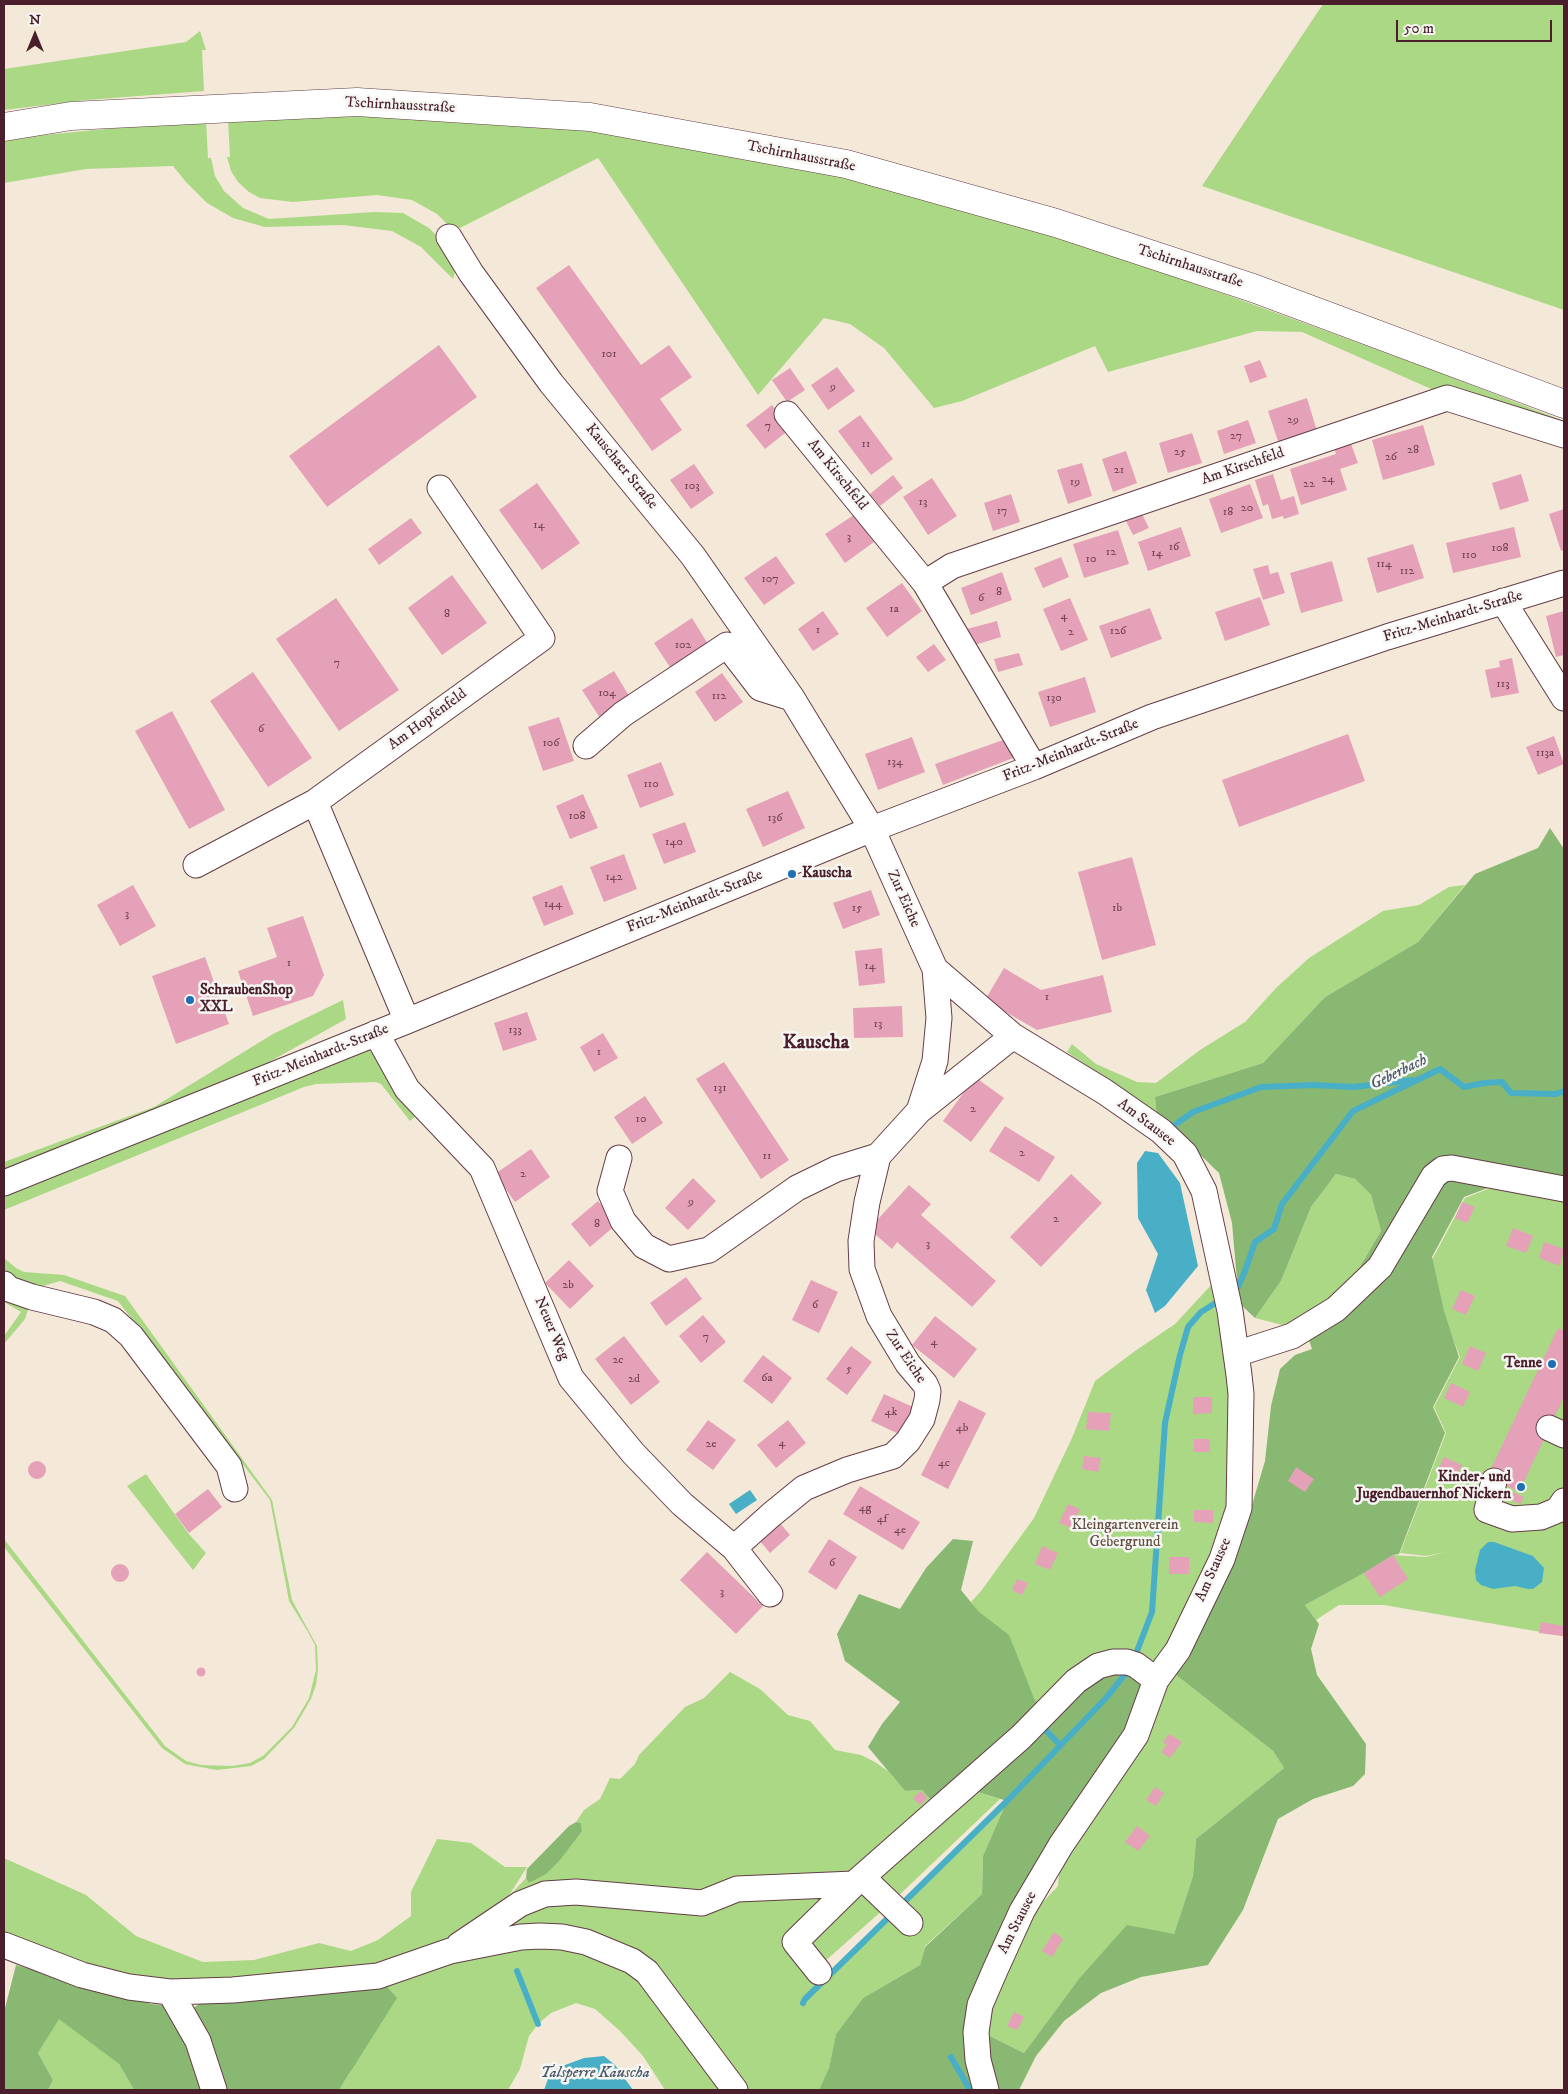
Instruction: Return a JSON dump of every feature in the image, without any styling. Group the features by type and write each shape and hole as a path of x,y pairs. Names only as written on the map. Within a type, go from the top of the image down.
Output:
{"main road":[{"name":"Tschirnhausstraße","path":"4,128 71,116 357,102 590,117 846,164 1056,222 1253,288 1564,404"}],"street":[{"name":"Kauschaer Straße","path":"449,237 471,273 552,383 693,556 792,698 872,829"},
{"name":"Am Kirschfeld","path":"925,582 952,566 1447,398 1564,435"},
{"name":"Am Kirschfeld","path":"787,414 925,582 1034,767"},
{"name":"Am Hopfenfeld","path":"196,865 315,802 542,638 440,488"},
{"name":"Fritz-Meinhardt-Straße","path":"4,1183 376,1034 872,829 1034,767 1152,717 1387,636 1564,583"},
{"path":"1503,601 1564,698"},
{"path":"586,746 622,714 727,645 760,688 792,698"},
{"path":"315,802 406,1021"},
{"name":"Zur Eiche","path":"872,829 935,969 938,1018 935,1061 919,1111"},
{"name":"Zur Eiche","path":"935,969 1013,1036 1060,1067"},
{"name":"Neuer Weg","path":"376,1034 406,1088 482,1168 572,1378 633,1453 682,1504 734,1548 770,1594"},
{"name":"Zur Eiche","path":"734,1548 804,1488 847,1470 893,1456 908,1440 922,1419 928,1391 925,1384 908,1364 879,1316 862,1269 861,1241 867,1202 878,1156 919,1111 1013,1036"},
{"name":"Am Stausee","path":"986,2090 978,2060 976,2032 980,2005 988,1986 1022,1911 1061,1846 1136,1735 1156,1680 1178,1650 1222,1559 1239,1508 1241,1394 1230,1310 1204,1191 1185,1154 1167,1136 1105,1092 1060,1067"},
{"path":"619,1158 610,1191 623,1221 644,1246 669,1259 709,1250 797,1188 836,1169 878,1156"},
{"path":"1236,1354 1292,1336 1336,1310 1380,1267 1434,1176 1443,1169 1452,1168 1564,1190"},
{"path":"4,1284 9,1289 32,1297 94,1312 113,1320 131,1336 145,1353 229,1466 235,1489"},
{"path":"1494,1481 1487,1510 1512,1519 1541,1517 1558,1510 1564,1501"},
{"path":"819,1972 795,1942 858,1881 1021,1737 1076,1681 1098,1666 1113,1662 1131,1663 1146,1670 1156,1680"},
{"path":"450,1951 520,1904 545,1894 576,1892 702,1903 737,1889 858,1881 910,1923"},
{"path":"5,1953 129,1987 170,1992 233,1990 378,1976 450,1951 521,1937 562,1937 586,1942 632,1961 647,1972 734,2090"},
{"path":"170,1992 198,2041 214,2090"}],"green space":[{"path":"1323,4 1564,4 1564,310 1202,186"},
{"path":"200,31 206,50 202,50 204,91 87,100 4,110 4,69 186,42"},
{"path":"291,116 365,116 539,126 650,138 781,161 1054,235 1241,300 1438,372 1564,421 1564,428 1438,392 1302,332 1257,331 1108,372 1095,346 962,401 934,408 884,348 850,324 824,318 758,395 598,158 454,231 437,214 412,200 377,195 293,202 260,198 249,192 238,182 231,171 227,157 230,157 228,119"},
{"path":"206,119 208,158 211,158 215,176 224,191 243,208 269,219 374,212 403,213 429,228 443,242 458,262 453,279 421,247 392,231 343,225 265,227 233,218 207,203 173,166 86,169 4,183 4,139"},
{"path":"1550,828 1564,849 1564,1197 1493,1186 1464,1197 1432,1257 1444,1311 1459,1357 1433,1407 1445,1433 1399,1554 1393,1555 1305,1605 1319,1624 1311,1649 1317,1675 1366,1744 1365,1774 1353,1786 1313,1799 1278,1819 1243,1910 1208,1965 1141,1977 1101,1993 1064,2021 1036,2056 1019,2090 994,2090 984,2033 1024,2053 1078,1980 1127,1925 1174,1934 1193,1876 1196,1839 1284,1768 1273,1751 1171,1671 1241,1542 1265,1461 1271,1406 1280,1369 1295,1355 1312,1349 1306,1331 1358,1270 1381,1231 1371,1195 1355,1179 1336,1174 1311,1207 1281,1281 1255,1318 1239,1303 1232,1223 1219,1173 1186,1141 1157,1120 1155,1097 1263,1063 1325,997 1418,942 1475,874 1538,848"},
{"path":"1465,885 1418,942 1325,997 1263,1063 1155,1097 1157,1120 1140,1102 1067,1052 1072,1044 1096,1064 1137,1082 1156,1083 1200,1050 1245,1022 1276,988 1309,958 1383,911 1419,905 1449,887"},
{"path":"343,1000 346,1019 246,1075 4,1173 4,1162 154,1107 273,1034"},
{"path":"369,1049 405,1097 420,1113 410,1121 381,1084 376,1082 316,1084 304,1087 4,1210 4,1194"},
{"path":"1336,1174 1355,1179 1371,1195 1381,1231 1358,1270 1306,1331 1255,1318 1281,1281 1311,1207"},
{"path":"1493,1187 1564,1199 1564,1636 1384,1605 1339,1605 1316,1620 1305,1605 1393,1555 1426,1557 1445,1552 1426,1556 1400,1553 1446,1433 1434,1407 1460,1357 1427,1269 1465,1198"},
{"path":"4,1258 24,1272 64,1275 125,1296 272,1500 292,1600 317,1646 318,1670 316,1685 311,1699 294,1728 264,1759 251,1766 217,1770 185,1764 162,1748 4,1547 4,1539 165,1746 186,1761 201,1765 232,1766 250,1763 263,1756 292,1727 309,1698 316,1670 315,1645 289,1601 270,1500 118,1301 60,1281 36,1288 4,1276"},
{"name":"Kleingartenverein Gebergrund","path":"1213,1283 1225,1341 1233,1426 1231,1511 1171,1644 1157,1663 1041,1709 1023,1673 971,1602 1034,1518 1072,1438 1095,1381 1175,1324"},
{"path":"4,1292 30,1303 25,1319 4,1344 4,1336 21,1312 4,1302"},
{"path":"146,1474 188,1533 206,1553 193,1570 127,1486"},
{"path":"953,1539 973,1541 961,1590 979,1612 1009,1635 1034,1698 1051,1724 1085,1686 1121,1669 1148,1680 1129,1735 974,2004 981,2090 819,2090 829,2068 836,2034 863,1998 920,1965 925,1947 982,1894 983,1856 1007,1801 955,1785 930,1799 922,1790 905,1791 868,1747 882,1724 900,1702 845,1661 837,1634 859,1594 900,1609 926,1568"},
{"path":"1171,1671 1273,1751 1284,1768 1196,1839 1193,1876 1174,1934 1078,1980 1024,2053 984,2033 988,2007 1025,1921 1058,1886 1060,1860"},
{"path":"730,1672 760,1689 788,1715 810,1721 835,1750 861,1755 875,1762 889,1772 905,1791 922,1790 935,1804 862,1871 701,1899 506,1907 511,1894 526,1878 530,1883 582,1831 581,1823 576,1822 584,1810 600,1799 610,1778 620,1779 635,1764 639,1755 685,1707 704,1698"},
{"path":"968,1789 1000,1799 892,1902 870,1877"},
{"path":"1007,1801 983,1856 982,1894 925,1946 920,1965 863,1998 836,2034 829,2069 819,2090 665,2090 643,2056 620,2031 595,2009 576,2003 551,2013 538,2024 529,2036 520,2069 508,2090 339,2090 350,2073 381,1980 520,1904 702,1903 854,1884 795,1942 825,1978"},
{"path":"576,1822 581,1823 582,1831 560,1860 546,1874 529,1883 526,1878 527,1869 569,1826"},
{"path":"437,1839 471,1843 505,1867 527,1867 508,1897 451,1942 381,1967 187,1984 92,1970 21,1942 4,1933 4,1858 86,1895 136,1936 203,1962 254,1960 319,1943 351,1951 378,1940 411,1916 411,1892"},
{"path":"863,1884 885,1908 823,1963 803,1938"},
{"path":"16,1965 151,2004 174,2006 203,2090 134,2090 119,2064 59,2019 38,2053 53,2080 48,2090 4,2090 4,2012"},
{"path":"381,1980 397,1998 339,2090 221,2090 193,2008 204,2001"},
{"path":"59,2018 119,2064 134,2090 48,2090 53,2080 38,2053"}],"water":[{"path":"1145,1151 1158,1153 1180,1183 1198,1266 1165,1306 1155,1313 1146,1290 1158,1254 1138,1218 1137,1163"},
{"path":"750,1490 757,1500 736,1514 729,1504"},
{"path":"1488,1542 1494,1542 1533,1556 1544,1568 1542,1582 1533,1589 1515,1586 1493,1589 1481,1585 1476,1580 1475,1570 1480,1550"},
{"name":"Talsperre Kauscha","path":"604,2056 615,2065 633,2090 544,2090 548,2079 557,2068 584,2058"}],"building":[{"path":"569,265 641,365 669,345 692,377 660,399 682,430 652,451 536,288"},
{"path":"439,345 477,397 327,507 289,456"},
{"path":"1260,360 1267,377 1250,383 1244,366"},
{"path":"837,367 855,391 828,410 811,385"},
{"path":"790,368 805,390 787,402 772,380"},
{"path":"1307,398 1317,431 1279,444 1268,411"},
{"path":"772,405 790,429 765,449 746,425"},
{"path":"860,415 893,459 871,475 838,431"},
{"path":"1248,420 1256,443 1224,454 1217,431"},
{"path":"1423,425 1435,465 1383,480 1372,440"},
{"path":"1192,433 1202,463 1168,473 1159,443"},
{"path":"1350,441 1358,463 1340,469 1347,490 1301,505 1290,469 1336,454 1333,446"},
{"path":"1126,451 1137,483 1113,492 1102,459"},
{"path":"1082,463 1092,496 1068,504 1057,470"},
{"path":"694,464 714,493 691,509 670,480"},
{"path":"1273,474 1281,500 1294,496 1299,514 1284,519 1283,516 1272,519 1268,504 1263,506 1255,480"},
{"path":"1521,474 1529,501 1500,510 1492,483"},
{"path":"893,475 903,488 880,506 870,494"},
{"path":"932,478 957,516 928,535 903,497"},
{"path":"537,483 580,543 542,570 499,510"},
{"path":"1250,484 1263,518 1221,533 1209,499"},
{"path":"1011,494 1020,522 993,531 984,503"},
{"path":"1564,509 1564,550 1561,551 1549,514"},
{"path":"1142,514 1149,528 1133,535 1126,521"},
{"path":"854,515 874,542 845,563 825,534"},
{"path":"411,518 422,533 379,565 368,549"},
{"path":"1181,527 1191,556 1148,571 1138,542"},
{"path":"1514,527 1521,557 1453,573 1446,543"},
{"path":"1118,530 1129,564 1084,578 1073,544"},
{"path":"1413,544 1424,578 1377,593 1367,558"},
{"path":"776,556 795,583 764,605 744,578"},
{"path":"1061,557 1069,577 1043,588 1034,568"},
{"path":"1332,561 1343,601 1301,613 1290,573"},
{"path":"1268,565 1270,574 1278,572 1285,593 1263,600 1253,569"},
{"path":"1002,572 1012,600 971,615 961,588"},
{"path":"452,575 487,623 442,655 408,608"},
{"path":"902,583 922,611 887,637 866,608"},
{"path":"1260,597 1270,625 1225,641 1215,612"},
{"path":"336,598 399,690 339,731 276,639"},
{"path":"1070,598 1088,640 1061,651 1043,609"},
{"path":"1150,608 1162,639 1111,658 1099,626"},
{"path":"823,611 839,634 813,651 798,629"},
{"path":"1564,611 1564,655 1556,657 1546,616"},
{"path":"692,618 711,649 674,673 654,643"},
{"path":"997,621 1001,637 968,647 963,630"},
{"path":"934,644 946,660 928,672 916,657"},
{"path":"1019,653 1023,665 998,672 994,659"},
{"path":"1512,658 1519,693 1491,698 1485,670 1500,667 1499,661"},
{"path":"614,671 631,699 600,718 582,690"},
{"path":"253,672 312,758 268,787 210,701"},
{"path":"722,673 743,702 715,722 695,692"},
{"path":"1085,677 1096,712 1050,727 1038,692"},
{"path":"172,711 225,810 189,829 135,731"},
{"path":"559,717 574,761 543,771 528,727"},
{"path":"1348,734 1365,781 1239,827 1222,780"},
{"path":"1554,736 1564,764 1538,775 1526,747"},
{"path":"912,737 925,772 878,790 865,754"},
{"path":"1006,739 1013,758 943,785 935,764"},
{"path":"661,762 674,795 640,808 627,775"},
{"path":"788,791 805,828 763,847 746,809"},
{"path":"583,794 598,828 570,839 556,806"},
{"path":"685,822 696,852 664,864 652,834"},
{"path":"624,854 637,889 604,902 590,867"},
{"path":"1132,857 1156,945 1102,960 1078,872"},
{"path":"133,885 156,926 120,946 97,905"},
{"path":"562,885 574,914 544,926 532,897"},
{"path":"871,890 880,915 843,929 833,903"},
{"path":"303,916 324,975 313,996 253,1016 238,971 277,957 267,928"},
{"path":"882,948 885,983 859,986 855,951"},
{"name":"SchraubenShop XXL","path":"205,957 229,1024 176,1044 152,976"},
{"path":"1004,968 1041,990 1103,975 1112,1012 1037,1030 985,1000"},
{"path":"902,1006 903,1037 854,1038 853,1008"},
{"path":"527,1012 537,1040 503,1051 494,1023"},
{"path":"603,1033 618,1058 594,1072 580,1047"},
{"path":"724,1062 789,1160 761,1179 696,1079"},
{"path":"975,1077 1004,1098 971,1142 943,1121"},
{"path":"645,1096 663,1123 632,1144 614,1117"},
{"path":"1005,1126 1055,1157 1039,1182 989,1151"},
{"path":"531,1149 550,1177 515,1202 495,1174"},
{"path":"1071,1174 1102,1203 1041,1267 1010,1237"},
{"path":"693,1178 716,1201 688,1230 665,1208"},
{"path":"909,1185 931,1204 921,1215 996,1281 972,1307 897,1242 892,1249 869,1229"},
{"path":"598,1201 617,1224 590,1247 571,1224"},
{"path":"1462,1202 1475,1207 1467,1223 1455,1218"},
{"path":"1513,1228 1533,1236 1526,1253 1506,1246"},
{"path":"1544,1242 1564,1249 1560,1266 1539,1258"},
{"path":"569,1260 594,1286 570,1309 545,1283"},
{"path":"686,1277 702,1299 666,1326 650,1303"},
{"path":"811,1280 838,1292 819,1333 792,1320"},
{"path":"1461,1290 1475,1296 1466,1315 1452,1309"},
{"path":"703,1315 726,1342 701,1363 679,1336"},
{"path":"935,1316 977,1349 954,1378 912,1345"},
{"path":"1558,1328 1564,1331 1564,1397 1519,1492 1487,1477"},
{"path":"624,1336 660,1382 631,1405 595,1359"},
{"path":"851,1346 872,1362 847,1395 826,1379"},
{"path":"1470,1346 1486,1353 1478,1371 1462,1364"},
{"path":"763,1355 792,1378 772,1404 743,1381"},
{"path":"1451,1383 1470,1392 1463,1407 1444,1398"},
{"path":"884,1394 913,1407 901,1435 871,1421"},
{"path":"1193,1397 1212,1397 1212,1413 1193,1414"},
{"path":"959,1400 986,1413 948,1489 921,1475"},
{"path":"1088,1412 1111,1413 1109,1431 1086,1429"},
{"path":"708,1420 736,1440 713,1470 686,1450"},
{"path":"788,1420 806,1443 776,1468 757,1445"},
{"path":"1194,1439 1210,1439 1210,1452 1194,1452"},
{"path":"1084,1456 1101,1458 1098,1472 1082,1469"},
{"path":"1444,1457 1462,1465 1454,1482 1436,1474"},
{"path":"33,1461 41,1461 46,1466 44,1477 33,1479 28,1474 28,1466"},
{"path":"1296,1467 1314,1479 1305,1492 1288,1481"},
{"path":"860,1486 920,1522 903,1550 843,1514"},
{"path":"208,1489 222,1507 189,1533 175,1514"},
{"path":"1506,1489 1524,1497 1520,1504 1503,1497"},
{"path":"1068,1504 1080,1509 1072,1528 1059,1523"},
{"path":"1194,1510 1213,1510 1213,1523 1194,1522"},
{"path":"779,1522 790,1535 770,1553 759,1540"},
{"path":"829,1539 857,1557 836,1590 808,1572"},
{"path":"1042,1546 1058,1553 1050,1570 1035,1564"},
{"path":"707,1552 763,1606 736,1634 680,1580"},
{"path":"1393,1555 1408,1579 1380,1597 1364,1573"},
{"path":"1169,1557 1189,1557 1189,1574 1169,1574"},
{"path":"116,1564 124,1564 129,1569 127,1580 116,1582 111,1577 111,1569"},
{"path":"1017,1579 1028,1583 1022,1595 1012,1590"},
{"path":"1541,1622 1564,1626 1563,1636 1539,1633"},
{"path":"201,1667 206,1672 201,1677 196,1672"},
{"path":"1169,1734 1182,1742 1170,1758 1161,1752 1167,1745 1163,1742"},
{"path":"1155,1787 1164,1793 1156,1806 1146,1800"},
{"path":"921,1791 927,1798 920,1805 913,1798"},
{"path":"1137,1826 1150,1836 1138,1851 1125,1842"},
{"path":"1054,1932 1063,1939 1052,1957 1042,1951"},
{"path":"1014,2012 1024,2017 1017,2030 1007,2026"}],"waterway":[{"name":"Geberbach","path":"1233,1293 1236,1291 1245,1271 1255,1242 1274,1229 1282,1204 1353,1111 1440,1069 1464,1087 1502,1082 1511,1093 1556,1094 1564,1091"},
{"path":"1169,1130 1193,1112 1261,1087 1314,1085 1354,1087 1413,1080"},
{"path":"1134,1659 1152,1612 1165,1423 1180,1355 1188,1327 1201,1312 1222,1299"},
{"path":"899,1907 1007,1801 1107,1697 1130,1668"},
{"path":"1041,1725 1060,1745"},
{"path":"803,2003 892,1914"},
{"path":"517,1971 538,2024"},
{"path":"951,2057 970,2090"}],"place":[{"name":"Kauscha","path":"792,874"},
{"name":"SchraubenShop XXL","path":"190,1000"},
{"name":"Tenne","path":"1552,1364"},
{"name":"Kinder- und Jugendbauernhof Nickern","path":"1521,1487"}],"district":[{"name":"Kauscha","path":"816,1044"}]}
